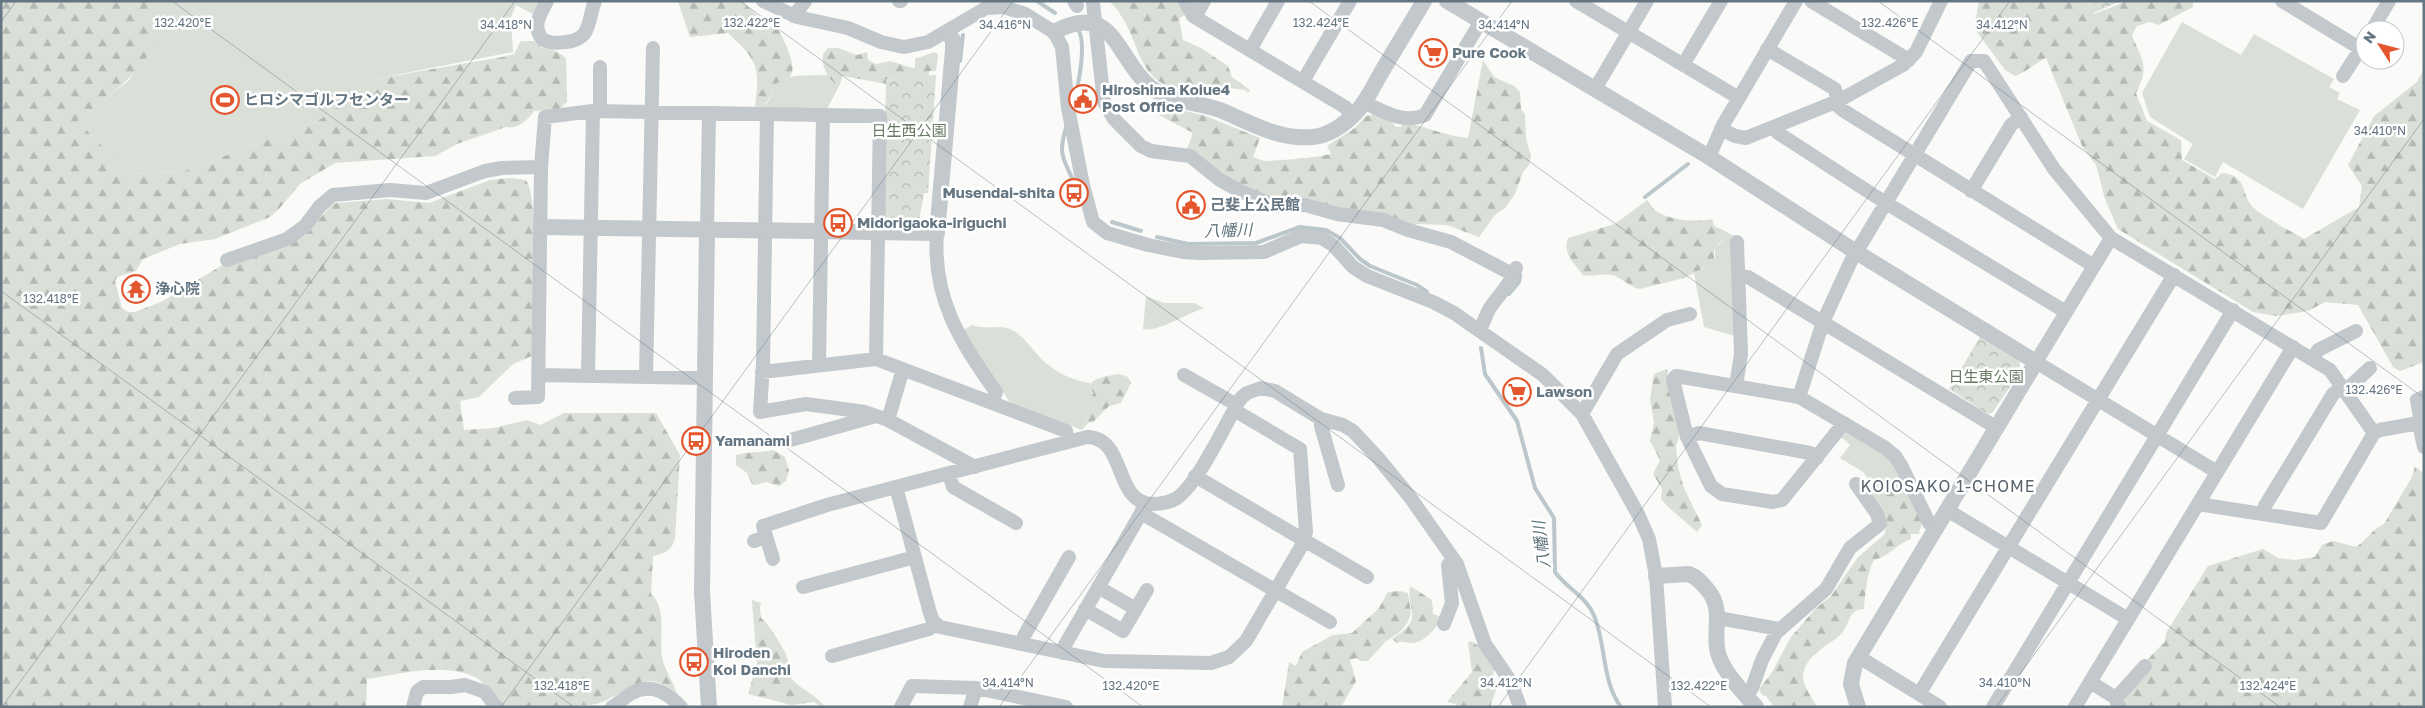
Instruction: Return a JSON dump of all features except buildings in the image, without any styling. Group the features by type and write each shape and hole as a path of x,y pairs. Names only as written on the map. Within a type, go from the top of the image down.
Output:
{"street":[{"path":"547,1 538,18 537,30 542,39 556,43 577,40 583,36 595,1"},
{"path":"763,1 794,16 848,28 881,42 904,47 928,42 947,32 979,10 997,6 1020,12 1054,32 1064,53 1070,115 1091,216 1094,222 1107,233 1165,249 1198,253 1264,252 1301,236 1315,236 1328,240 1353,267 1372,280 1442,306 1544,375 1582,414 1646,531 1656,576 1665,707"},
{"path":"794,16 805,1"},
{"path":"1185,1 1195,17 1345,108 1352,116"},
{"path":"1195,17 1204,1"},
{"path":"1250,50 1278,1"},
{"path":"1302,82 1350,1"},
{"path":"1054,32 1075,4 1093,3 1104,8 1112,17 1134,66 1144,80 1164,95 1215,108 1268,130 1300,137 1323,136 1352,116 1364,102 1424,1"},
{"path":"1447,1 1709,157 1856,252 2217,472"},
{"path":"1576,1 1739,98"},
{"path":"1595,89 1647,1"},
{"path":"1684,65 1721,1"},
{"path":"1709,157 1721,129 1796,1"},
{"path":"1811,1 1909,60"},
{"path":"2282,1 2355,41"},
{"path":"2378,20 2389,1"},
{"path":"1721,129 1742,138 1775,126 1838,101 1909,60 1916,52 1939,2"},
{"path":"1093,3 1104,102 1114,119 1140,146 1151,151 1179,153 1190,156 1220,180 1242,192 1276,206 1283,204 1304,205 1337,214 1383,220 1408,230 1452,242 1515,272 1512,281 1490,306 1486,321 1479,330"},
{"path":"1364,102 1390,116 1417,119 1425,116 1481,22"},
{"path":"947,32 953,40 953,50 937,233 937,267 946,309 961,340 996,392 992,403"},
{"path":"646,377 653,48"},
{"path":"1767,49 1835,89 1839,107 1844,111 2094,266"},
{"path":"2343,76 2355,57"},
{"path":"1799,397 1823,322 1856,252 1971,61 1984,61 2054,169 2111,238 2330,370 2374,434"},
{"path":"588,376 591,228 600,67"},
{"path":"515,398 538,397 541,167 545,117 597,111 880,116 876,360"},
{"path":"708,113 702,592 709,707"},
{"path":"767,114 760,412 806,404 883,418 975,467"},
{"path":"819,366 823,115"},
{"path":"1971,191 2011,125 2021,117"},
{"path":"1775,126 1778,133 1886,203 2066,312"},
{"path":"227,260 287,239 305,226 320,206 333,195 390,190 426,194 493,170 541,167"},
{"path":"541,227 937,233"},
{"path":"1858,707 1851,684 1852,670 1859,657 2111,238"},
{"path":"1736,386 1741,354 1738,242"},
{"path":"1919,694 2174,275"},
{"path":"1738,276 1748,277 1997,428"},
{"path":"1993,707 2233,310"},
{"path":"1582,414 1617,354 1667,320 1690,314"},
{"path":"2313,359 2318,350 2356,331"},
{"path":"2075,707 2293,347"},
{"path":"762,372 876,360 1066,431 1068,442"},
{"path":"2264,514 2265,506 2333,394 2344,389 2370,368"},
{"path":"883,418 903,369"},
{"path":"539,375 705,378"},
{"path":"896,487 930,613 935,624 940,627 1104,661 1200,664 1220,662 1242,646 1304,538 1306,532 1300,449 1184,375"},
{"path":"1844,423 1782,500 1773,502 1722,494 1711,486 1687,437 1673,380 1676,376 1799,397 1844,423 1884,447 1895,456 1929,523 1936,527"},
{"path":"1063,652 1065,644 1143,508 1175,500 1188,487 1235,407 1247,393 1267,388 1321,418 1343,425 1360,438 1398,481 1453,558 1464,580 1485,644 1511,682 1520,707"},
{"path":"2416,399 2424,447"},
{"path":"788,441 883,418"},
{"path":"1321,418 1321,426 1338,485"},
{"path":"2199,502 2204,505 2321,523 2374,434 2380,430 2421,423"},
{"path":"1687,437 1699,433 1810,453 1816,458"},
{"path":"773,559 760,539 763,526 781,519 896,487 1092,437 1104,443 1111,450 1131,494 1143,508 1275,591 1330,622"},
{"path":"949,474 953,487 1016,523"},
{"path":"1195,476 1367,576"},
{"path":"1751,701 1752,688 1762,660 1780,629 1810,605 1826,589 1850,548 1880,524 1874,508 1856,484"},
{"path":"1947,510 2128,619"},
{"path":"804,587 914,557"},
{"path":"1022,644 1024,636 1069,557"},
{"path":"1444,624 1452,603 1448,565 1453,558"},
{"path":"1656,576 1686,573 1695,577 1714,598 1718,618 1717,645 1719,656 1751,701"},
{"path":"1098,587 1136,609"},
{"path":"1085,610 1123,631 1147,590"},
{"path":"1718,618 1780,629"},
{"path":"832,656 929,629 935,624"},
{"path":"1859,657 1940,707"},
{"path":"2090,682 2117,703 2145,666"},
{"path":"413,707 416,692 423,687 451,688 465,685 485,692 496,707"},
{"path":"902,707 912,686 976,688 1066,707"},
{"path":"612,707 631,694 649,688 668,696 681,707"},
{"path":"970,707 976,688"}],"green space":[{"path":"1,1 159,1 155,17 157,35 146,59 112,94 78,121 128,174 182,172 318,121 375,79 514,54 521,41 534,41 542,48 556,51 566,58 567,102 559,109 534,111 525,121 514,127 506,127 457,144 435,156 335,163 300,184 270,217 215,239 180,244 143,259 136,271 117,277 115,281 122,308 128,312 135,312 163,301 224,264 305,235 330,207 336,203 387,199 429,203 490,180 510,178 526,180 531,193 535,237 532,356 513,364 479,397 460,401 464,430 494,428 527,420 540,425 564,413 656,413 680,455 675,538 672,546 667,551 653,556 651,594 660,609 661,653 663,661 677,693 661,683 649,681 635,685 610,699 596,704 562,707 500,707 486,686 475,677 449,670 421,670 367,679 366,707 1,707"},
{"name":"ヒロシマゴルフセンター","path":"159,1 541,1 534,15 516,5 511,17 513,52 375,79 318,121 182,172 128,174 78,121 129,80 157,35 153,14"},
{"path":"678,1 742,1 768,26 778,28 791,59 792,72 790,76 776,84 767,102 755,107 757,73 755,65 746,51 728,33 690,37"},
{"path":"1109,1 1179,1 1186,14 1179,19 1183,40 1201,48 1228,66 1232,77 1250,90 1248,93 1245,90 1202,84 1195,92 1174,88 1158,81 1148,70 1141,58 1121,15"},
{"path":"1979,1 2088,1 2094,14 2127,1 2193,1 2193,7 2159,25 2150,22 2137,26 2132,35 2144,70 2136,93 2147,121 2181,140 2182,160 2215,179 2222,173 2235,177 2242,184 2248,200 2254,209 2304,239 2359,207 2362,186 2348,165 2374,116 2417,82 2424,69 2424,362 2400,371 2393,367 2358,305 2325,302 2308,311 2276,316 2253,312 2118,229 2105,199 2096,165 2082,146 2046,58 2015,76 2005,70 1974,28"},
{"path":"2089,1 2121,1 2093,13"},
{"path":"2182,22 2241,55 2254,34 2334,79 2329,87 2340,93 2337,99 2360,110 2303,209 2223,162 2215,177 2184,159 2193,144 2150,117 2142,93"},
{"path":"828,48 838,48 857,55 867,52 868,60 876,64 890,61 912,68 915,68 915,59 934,52 938,54 936,71 929,71 929,76 886,79 886,84 843,76 839,86 832,81 824,68 823,54"},
{"path":"1483,60 1494,77 1514,86 1520,92 1521,109 1525,115 1526,139 1531,156 1529,165 1523,172 1515,194 1506,207 1495,215 1479,237 1447,225 1417,224 1413,226 1311,202 1270,198 1218,173 1187,149 1193,133 1157,114 1160,105 1206,116 1260,138 1253,157 1266,161 1331,154 1327,146 1355,128 1366,116 1375,114 1393,123 1396,127 1401,127 1403,123 1468,138"},
{"path":"808,75 829,75 831,81 839,86 826,111 757,107 767,103 776,84 780,80"},
{"name":"日生西公園","path":"936,75 928,193 924,193 919,220 888,221 883,217 886,79"},
{"path":"1647,200 1654,209 1667,216 1690,221 1712,219 1714,226 1723,230 1725,239 1718,244 1714,251 1714,263 1684,278 1640,289 1611,275 1583,275 1568,254 1568,238 1615,224"},
{"path":"1723,230 1734,236 1738,337 1704,327 1694,273 1705,268 1715,258 1715,248 1725,239"},
{"path":"1146,296 1164,303 1194,303 1204,308 1156,328 1143,329"},
{"path":"972,325 1010,329 1021,336 1042,360 1052,368 1079,381 1090,383 1092,398 1086,418 1088,423 1082,430 1019,407 1009,401 962,331"},
{"name":"日生東公園","path":"1980,337 2019,360 2021,371 1992,413 1988,414 1949,389"},
{"path":"1667,369 1682,428 1676,446 1678,467 1684,488 1702,525 1697,532 1661,499 1662,489 1653,474 1660,460 1650,441 1654,422 1650,399 1654,374"},
{"path":"1119,374 1128,377 1131,383 1121,403 1109,406 1093,422 1088,423 1086,419 1093,393 1089,386 1098,379"},
{"path":"1850,432 1888,455 1909,490 1879,492 1863,472 1840,458 1850,445 1840,436"},
{"path":"773,450 785,457 789,471 786,481 779,486 766,482 756,485 752,484 747,473 736,465 736,455"},
{"path":"2415,466 2424,474 2424,707 2122,707 2132,681 2145,663 2165,642 2166,633 2208,566 2263,549 2278,558 2295,560 2315,557 2322,545 2333,541 2356,547 2384,524 2412,477"},
{"path":"1873,486 1879,492 1909,490 1922,522 1919,534 1911,534 1911,539 1874,560 1868,577 1864,609 1855,611 1840,635 1826,645 1805,666 1803,680 1818,707 1774,707 1766,696 1762,695 1759,689 1771,674 1791,637 1815,609 1831,596 1858,557 1885,534 1886,526 1868,493"},
{"path":"1410,586 1432,600 1433,614 1439,616 1440,620 1425,638 1412,643 1397,643 1392,639 1408,626 1411,620"},
{"path":"1400,591 1408,593 1411,613 1408,622 1400,632 1386,641 1368,661 1361,661 1356,658 1350,660 1356,681 1341,707 1282,707 1289,662 1296,666 1302,652 1333,635 1352,633 1379,608 1388,592"},
{"path":"752,600 761,603 761,618 784,650 791,678 825,707 821,707 814,702 791,705 748,694 757,663"},
{"path":"1471,641 1479,646 1496,669 1493,672 1497,687 1490,707 1456,707 1456,704 1447,702 1472,672 1468,642"}],"waterway":[{"name":"八幡川","path":"1037,1 1055,13"},
{"name":"八幡川","path":"1073,104 1082,53 1082,43 1077,28"},
{"path":"960,61 963,35"},
{"name":"八幡川","path":"1067,125 1062,152 1065,164 1076,188"},
{"path":"1645,197 1688,164"},
{"name":"八幡川","path":"1112,222 1141,231"},
{"name":"八幡川","path":"1157,237 1188,244 1256,243 1300,227 1326,230 1340,238 1360,259 1370,266 1417,285 1427,292"},
{"path":"1509,294 1519,282 1520,275"},
{"name":"八幡川","path":"1481,348 1485,374 1517,421 1535,488 1554,518 1555,572 1582,598 1595,618 1610,686 1621,707"}],"place":[{"name":"Pure Cook","path":"1433,53"},
{"name":"Hiroshima Koiue4 Post Office","path":"1083,99"},
{"name":"ヒロシマゴルフセンター","path":"225,100"},
{"name":"Musendai-shita","path":"1074,193"},
{"name":"己斐上公民館","path":"1191,205"},
{"name":"Midorigaoka-iriguchi","path":"838,223"},
{"name":"浄心院","path":"136,289"},
{"name":"Lawson","path":"1517,392"},
{"name":"Yamanami","path":"696,441"},
{"name":"Hiroden Koi Danchi","path":"694,662"}],"district":[{"name":"KOIOSAKO 1-CHOME","path":"1948,486"}]}
